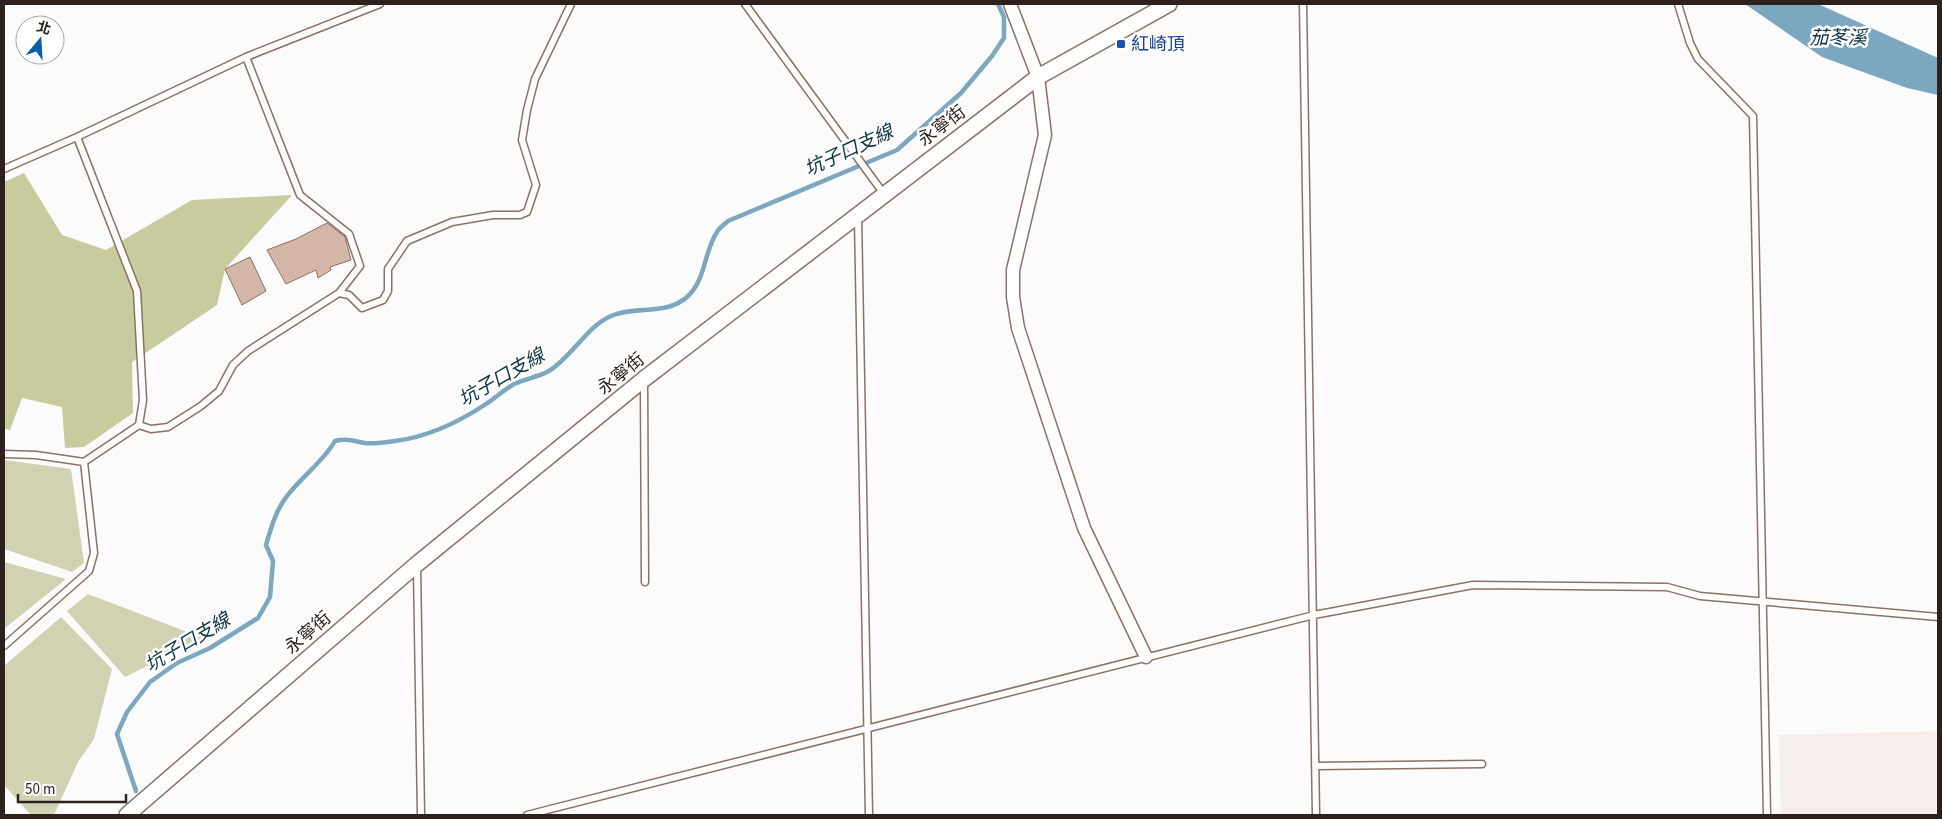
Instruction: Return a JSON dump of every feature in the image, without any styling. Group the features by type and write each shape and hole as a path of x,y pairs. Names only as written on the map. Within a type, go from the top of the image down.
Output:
{"street":[{"path":"1010,4 1038,77 1045,135 1013,270 1012,297 1018,328 1084,528 1146,657"},
{"name":"永寧街","path":"127,815 417,564 644,379 1038,77 1169,4"}],"lane":[{"path":"4,169 77,138 246,57 380,4"},
{"path":"339,293 349,295 359,307 366,308 385,297 388,291 388,269 407,241 452,222 494,215 520,215 527,212 535,195 536,185 522,140 527,110 535,79 571,4"},
{"path":"745,4 884,194"},
{"path":"1303,4 1316,815"},
{"path":"1678,4 1690,43 1698,59 1753,116 1767,815"},
{"path":"139,425 151,429 168,427 201,406 219,391 233,366 248,352 339,293 360,266 349,234 300,195 246,57"},
{"path":"4,454 84,462 139,425 142,400 137,291 77,138"},
{"path":"858,214 869,815"},
{"path":"644,379 645,582"},
{"path":"4,646 89,571 93,562 94,553 84,462"},
{"path":"417,564 420,815"},
{"path":"527,815 1314,615 1473,585 1667,587 1700,596 1938,617"},
{"path":"1315,766 1482,764"}],"shaded area":[{"path":"1938,731 1938,815 1781,815 1779,735"}],"green space":[{"path":"24,173 62,235 106,250 192,200 292,195 225,269 217,305 132,362 133,413 84,447 65,448 62,407 22,398 10,430 4,429 4,182"},
{"path":"4,460 71,469 84,563 72,572 4,549"},
{"path":"4,562 66,579 4,629"},
{"path":"88,594 203,638 125,677 67,611"},
{"path":"61,617 112,669 94,739 78,762 54,815 31,815 4,785 4,666"}],"water":[{"name":"茄苳溪","path":"1745,4 1818,4 1938,58 1938,95 1907,88 1822,57"}],"building":[{"path":"327,223 345,237 351,260 330,267 331,270 318,278 316,270 286,284 267,250 296,239"},
{"path":"250,257 266,291 242,305 225,269"}],"waterway":[{"name":"坑子口支線","path":"136,791 117,734 127,712 150,682 177,663 210,648 258,618 270,597 273,561 266,545 277,513 287,496 325,456 335,441 347,440 365,443 395,441 419,436 442,428 476,411 514,384 549,371 558,365 594,327 611,316 679,303 687,297 698,282 713,240 719,229 728,221 897,150 961,93 992,56 1004,38 1004,17 998,4"}],"place":[{"name":"紅崎頂","path":"1121,44"}]}
